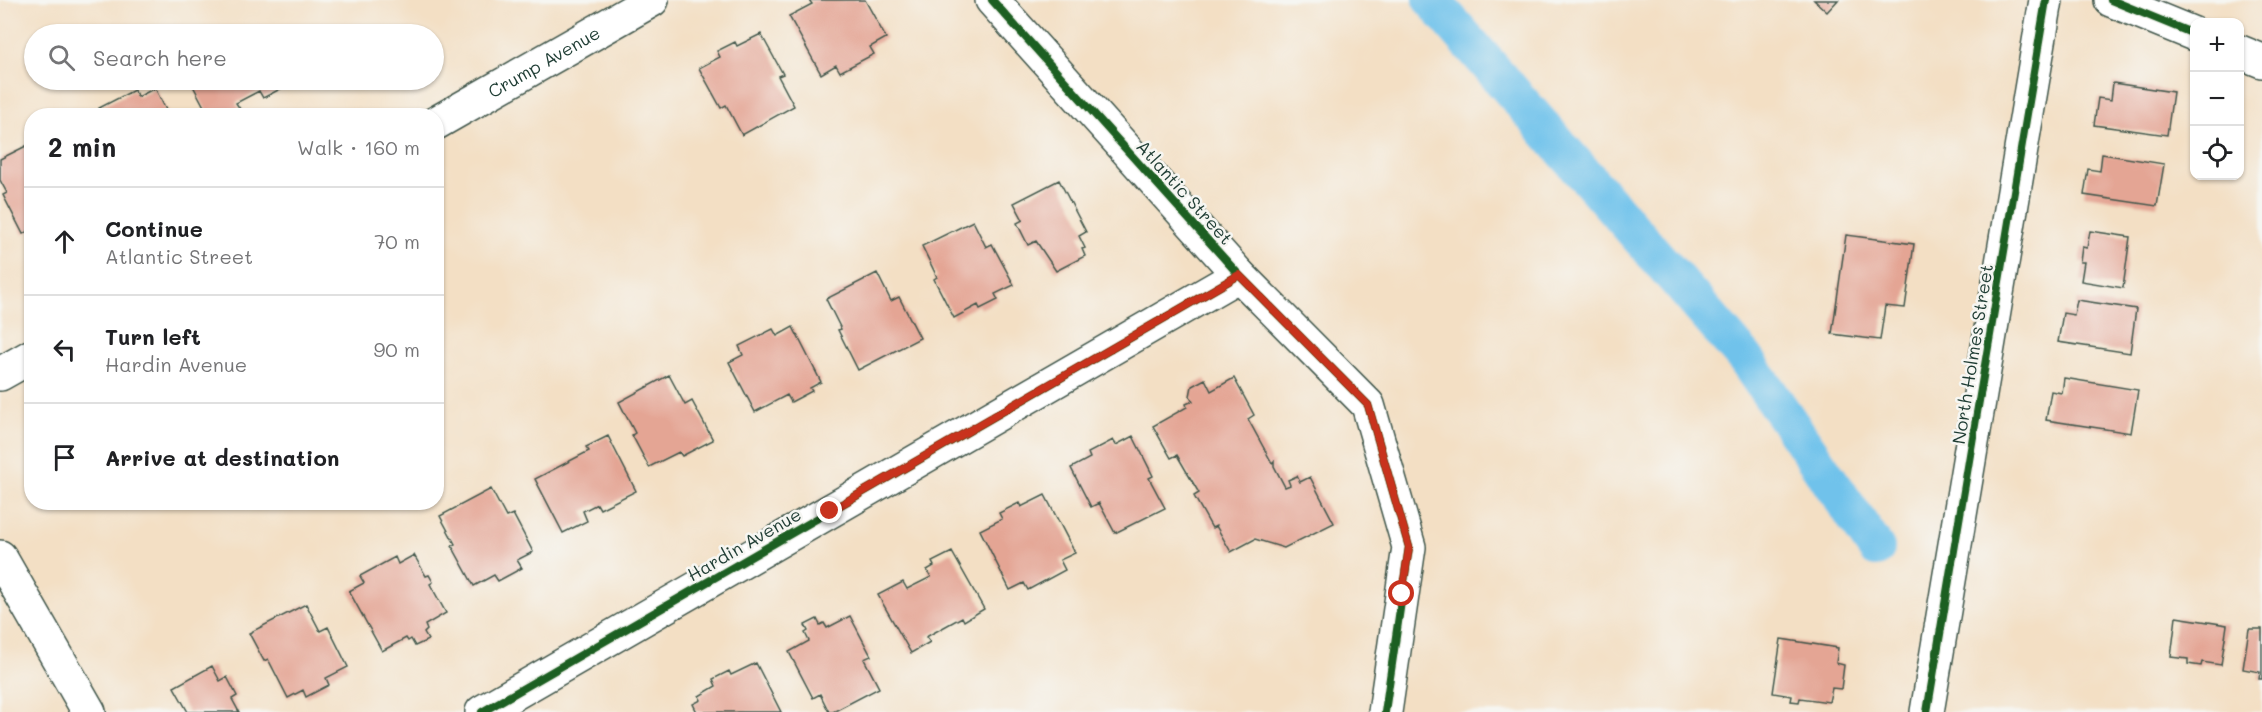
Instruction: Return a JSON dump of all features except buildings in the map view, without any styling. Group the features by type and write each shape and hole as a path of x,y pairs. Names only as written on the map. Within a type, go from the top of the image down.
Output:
{"street":[{"name":"Crump Avenue","path":"444,118 652,0"},
{"name":"Atlantic Street","path":"993,0 1239,275 1368,405 1409,547 1385,712"},
{"name":"North Holmes Street","path":"1927,712 2046,0"},
{"path":"2111,0 2190,32"},
{"path":"2244,54 2262,62"},
{"name":"Hardin Avenue","path":"482,712 1239,275"},
{"path":"0,374 24,360"},
{"path":"0,557 89,712"}],"waterway":[{"path":"1432,0 1745,358 1876,548"}],"cycle path":[{"path":"992,0 1239,275 1368,405 1409,547 1385,712"},
{"path":"1927,712 2046,0"},
{"path":"2111,0 2190,32"},
{"path":"482,712 1239,275"}],"route":[{"path":"830,511 1239,275 1368,405 1409,547 1402,594"}]}
